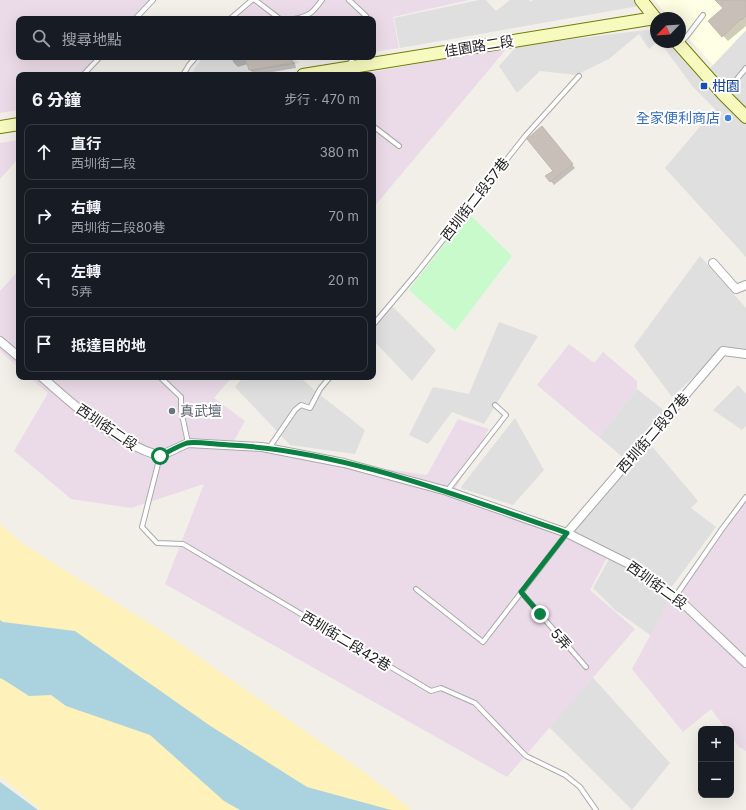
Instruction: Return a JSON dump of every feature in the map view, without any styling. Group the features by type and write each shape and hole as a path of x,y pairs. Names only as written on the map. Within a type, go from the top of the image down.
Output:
{"street":[{"path":"641,0 650,12"},
{"name":"佳園路二段","path":"319,72 348,66 650,20"},
{"path":"682,48 724,95 746,117"},
{"path":"0,127 16,124"},
{"path":"713,263 736,289 746,285"},
{"path":"0,341 16,354"},
{"name":"西圳街二段97巷","path":"567,533 724,351 746,354"},
{"name":"西圳街二段","path":"45,380 83,413 105,429 145,451 160,456 188,443 269,448 344,463 448,491 567,533 633,566 686,606 746,662"}],"lane":[{"path":"138,16 153,0"},
{"path":"234,16 254,0 276,16"},
{"path":"308,16 312,13 322,0"},
{"path":"349,0 366,16"},
{"path":"686,37 703,15"},
{"path":"86,72 97,60"},
{"path":"185,72 193,60"},
{"path":"724,95 746,68"},
{"name":"西圳街二段57巷","path":"376,321 416,274 526,135 579,76"},
{"path":"376,128 399,146"},
{"path":"163,380 180,397 181,410 188,443"},
{"path":"269,448 295,410 301,405 310,408 320,389 328,380"},
{"path":"448,491 506,415 495,405"},
{"name":"西圳街二段42巷","path":"160,456 142,527 157,543 183,544 431,692 441,688 475,703 526,756 565,775 580,787 596,810"},
{"path":"675,597 746,497"},
{"path":"416,589 483,642 567,533"},
{"name":"5弄","path":"521,592 586,667"}],"shaded area":[{"path":"0,0 154,0 138,16 16,16 16,60 94,60 82,72 16,72 16,110 0,113"},
{"path":"255,0 469,0 393,17 399,48 376,52 376,16 239,16"},
{"path":"479,0 486,0 496,11 510,0 529,0 530,2 533,0 634,0 639,6 400,48 394,18"},
{"path":"654,0 746,0 746,30 713,65 686,36 686,12 665,12"},
{"path":"650,30 649,49 639,34 609,59 576,75 540,71 517,93 499,66 517,46"},
{"path":"746,30 746,257 665,168 715,109 693,87 664,48 672,48 700,79"},
{"path":"508,47 376,204 376,72 372,72"},
{"path":"201,60 296,60 300,63 247,72 193,72"},
{"path":"16,140 16,161 0,179 0,143"},
{"path":"700,256 746,308 746,356 727,346 672,397 634,346"},
{"path":"16,273 16,365 0,351 0,291"},
{"path":"392,306 436,350 412,381 376,343 376,324"},
{"path":"499,322 538,336 484,424 452,412 428,444 409,435 433,387 469,394"},
{"path":"569,344 594,363 603,352 637,381 637,389 599,437 537,385"},
{"path":"33,380 229,380 214,398 245,421 231,446 427,475 458,419 489,429 456,488 611,550 590,590 635,629 507,777 165,584 204,484 131,508 71,499 14,451 48,393"},
{"path":"241,380 303,380 365,430 355,454 290,445 235,387"},
{"path":"738,385 746,394 746,426 742,430 713,410"},
{"path":"637,389 666,412 626,460 599,437"},
{"path":"515,418 544,470 513,505 460,488"},
{"path":"650,444 698,501 691,508 716,527 665,596 687,612 660,642 615,610 593,588 609,559 573,532"},
{"path":"746,495 746,751 739,747 734,740 734,726 724,726 711,709 683,732 632,669 675,590"},
{"path":"522,599 670,763 632,810 475,653"}],"sand":[{"path":"0,524 23,544 163,632 365,773 412,810 41,810 0,776"}],"green space":[{"path":"468,213 512,256 455,331 409,290"}],"water":[{"path":"0,620 3,622 75,631 209,725 307,787 391,810 240,810 224,801 150,735 66,706 51,695 29,696 0,678"},
{"path":"0,782 38,810 0,810"}],"building":[{"path":"715,0 746,0 746,16 722,37 708,21 723,8"},
{"path":"246,60 291,60 292,63 249,70"},
{"path":"542,126 573,164 550,182 545,176 553,171 527,139"}],"place":[{"name":"柑園","path":"704,86"},
{"name":"全家便利商店","path":"728,118"},
{"name":"真武壇","path":"172,411"}],"route":[{"path":"160,456 188,443 262,447 284,451 344,463 448,491 567,533 521,592 540,614"}]}
